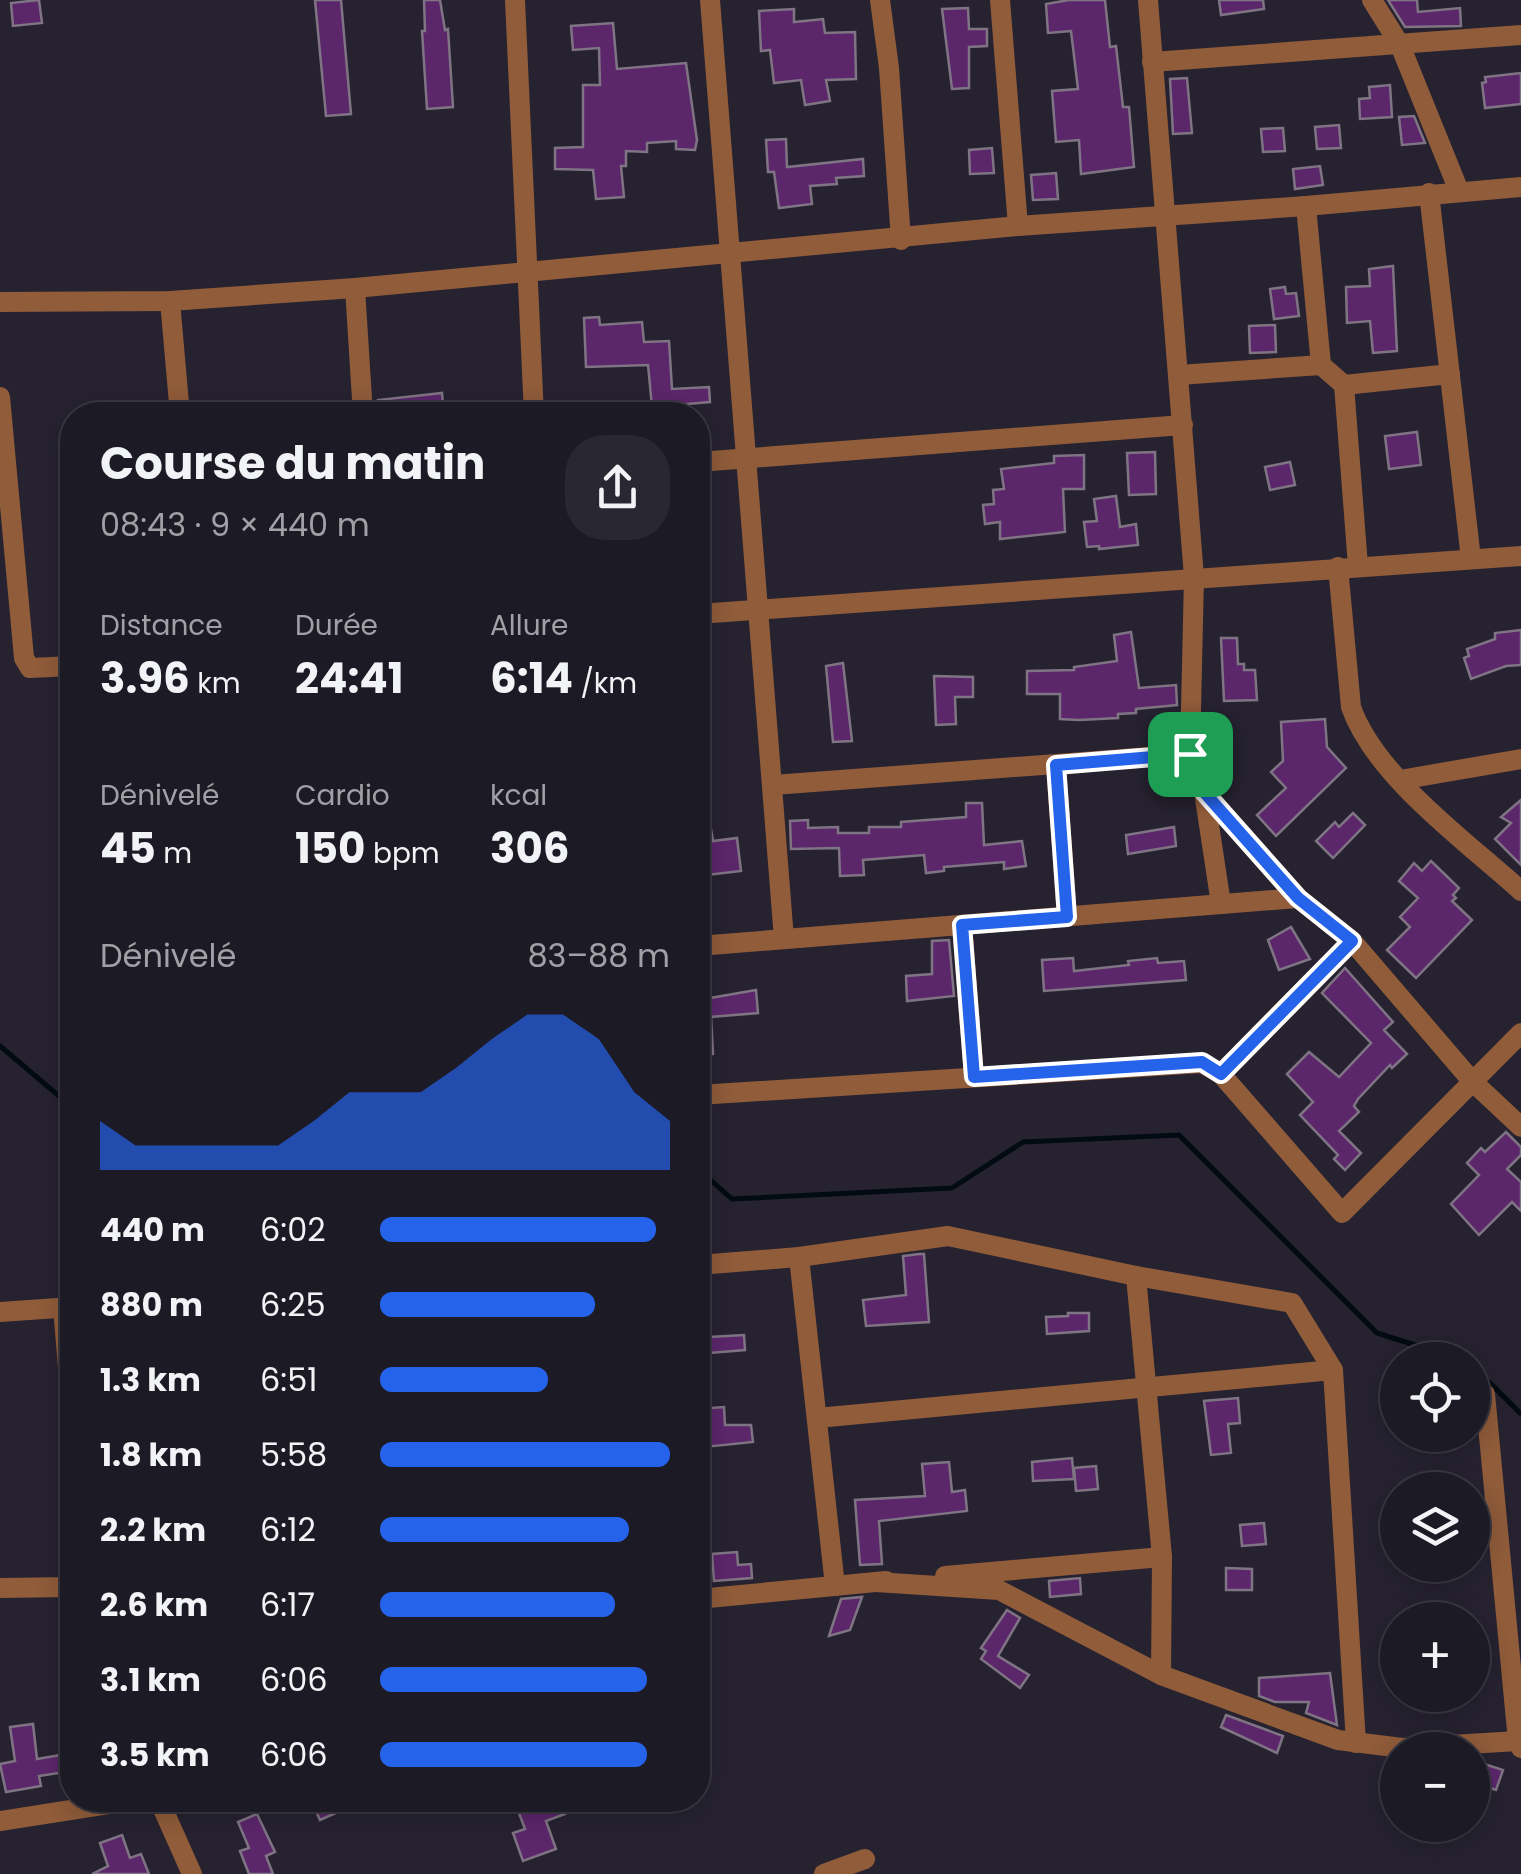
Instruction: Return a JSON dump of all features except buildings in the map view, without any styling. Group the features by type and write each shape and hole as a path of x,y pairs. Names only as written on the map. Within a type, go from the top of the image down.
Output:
{"street":[{"path":"515,0 533,402"},
{"path":"710,0 784,939"},
{"path":"880,0 889,68 901,240"},
{"path":"1000,0 1018,226"},
{"path":"1148,0 1194,578 1190,754 1204,792 1221,904"},
{"path":"1372,0 1400,45 1460,190"},
{"path":"1152,62 1521,35"},
{"path":"0,302 170,301 355,288 525,270 901,240 1018,226 1521,187"},
{"path":"1429,193 1472,559"},
{"path":"1306,206 1321,365 1344,385 1450,374"},
{"path":"355,288 361,402"},
{"path":"170,301 179,402"},
{"path":"1179,375 1321,365"},
{"path":"1344,385 1351,707 1371,749 1521,890"},
{"path":"0,397 24,658 30,668 60,667"},
{"path":"710,461 1183,425"},
{"path":"710,613 1521,556"},
{"path":"774,786 1190,754"},
{"path":"1400,780 1521,758"},
{"path":"1056,765 1067,917"},
{"path":"1204,792 1298,898 1352,941 1472,1081 1521,1127"},
{"path":"710,945 1298,898"},
{"path":"962,925 974,1077"},
{"path":"1221,1074 1352,941"},
{"path":"710,1094 1202,1062 1221,1074 1342,1214 1521,1033"},
{"path":"710,1264 799,1257 948,1236 1136,1276 1292,1303 1334,1370 1356,1743"},
{"path":"799,1257 835,1586"},
{"path":"1136,1276 1162,1556 1161,1675"},
{"path":"0,1312 60,1308"},
{"path":"816,1418 1334,1370"},
{"path":"876,1582 999,1590 1161,1675 1280,1720 1356,1743 1402,1748 1520,1745 1490,1444"},
{"path":"710,1598 1162,1556"},
{"path":"0,1588 60,1588"},
{"path":"0,1821 60,1812"},
{"path":"165,1812 192,1874"},
{"path":"824,1874 866,1859"}],"waterway":[{"path":"0,1046 60,1097"},
{"path":"710,1180 732,1199 952,1188 1023,1142 1179,1135 1377,1333 1406,1342"},
{"path":"1490,1383 1521,1414"}],"route":[{"path":"1190,754 1204,792 1298,898 1352,941 1221,1074 1202,1062 974,1077 962,925 1067,917 1056,765 1190,754"}]}
